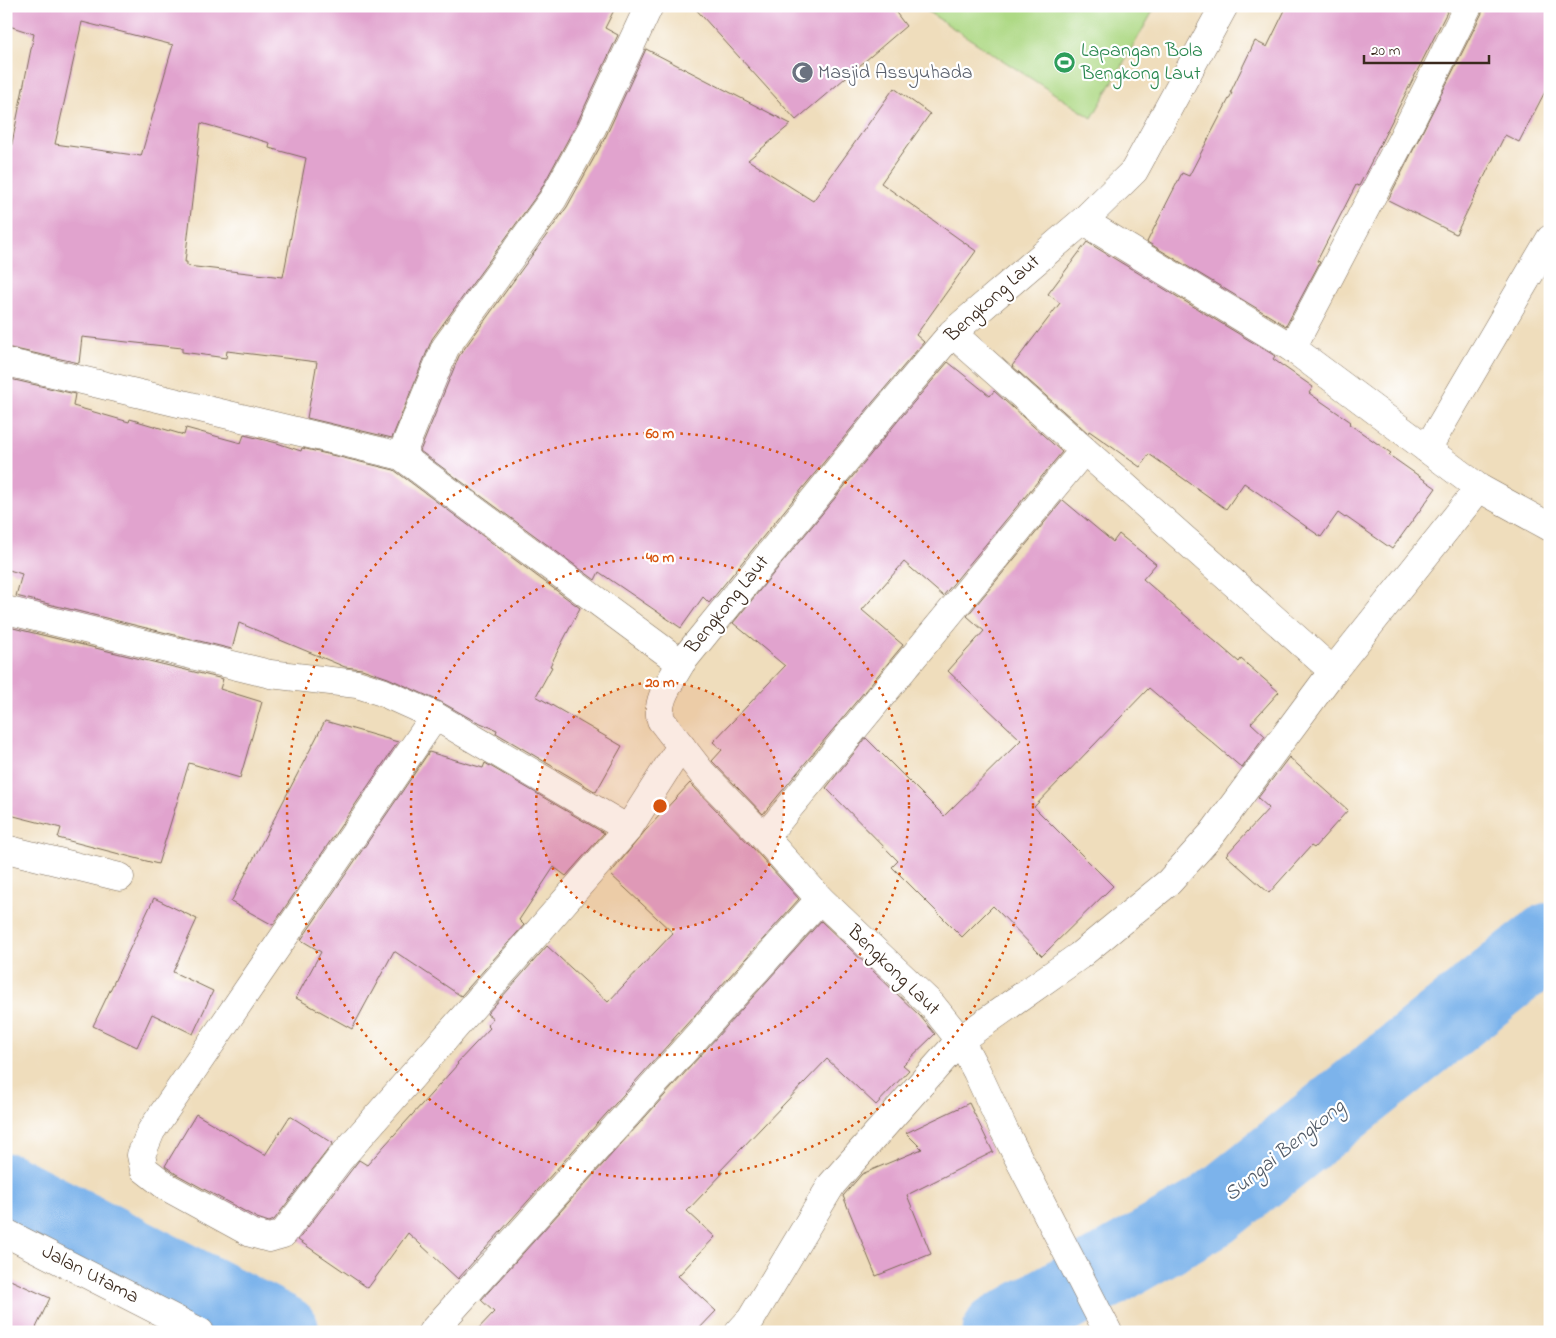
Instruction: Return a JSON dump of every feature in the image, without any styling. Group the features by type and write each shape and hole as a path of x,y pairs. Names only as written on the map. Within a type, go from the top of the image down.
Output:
{"street":[{"path":"401,456 446,348 553,200 592,128 649,6"},
{"name":"Bengkong Laut","path":"1108,1332 960,1040 932,1005 820,899 764,837 702,773 661,720 658,711 660,703 681,663 885,412 952,333 1083,221 1134,171 1224,6"},
{"path":"1292,348 1401,141 1468,6"},
{"path":"1083,221 1292,348 1480,488 1550,526"},
{"path":"1427,449 1550,239"},
{"path":"952,333 1333,671"},
{"path":"6,362 401,456 681,663"},
{"path":"764,837 1084,450"},
{"path":"739,1332 750,1319 832,1184 960,1040 1079,956 1169,882 1212,834 1333,671 1480,488"},
{"path":"6,610 270,674 358,684 382,692 435,716 628,829"},
{"path":"435,716 152,1131 141,1154 144,1169 167,1187 251,1233 269,1238 283,1234 339,1160 628,829 681,746"},
{"path":"6,850 120,877"},
{"path":"432,1332 820,899"},
{"name":"Jalan Utama","path":"6,1233 200,1332"}],"green space":[{"name":"Lapangan Bola Bengkong Laut","path":"919,6 1156,6 1092,118"}],"building":[{"path":"6,6 616,6 605,28 618,35 578,121 540,191 432,339 392,438 307,418 317,362 227,351 226,358 182,352 182,348 82,337 79,363 6,347 6,148 11,148 34,34 6,25","holes":["82,22 173,45 141,156 55,144","201,123 270,143 269,148 306,158 283,277 187,266 187,262 185,262"]},
{"name":"Masjid Assyuhada","path":"693,6 891,6 906,26 796,120"},
{"path":"1287,6 1450,6 1359,186 1356,185 1317,261 1320,262 1286,326 1147,242 1182,173 1189,176 1232,93 1230,93 1255,41 1267,47"},
{"path":"1483,6 1550,6 1550,82 1519,142 1505,135 1456,234 1388,200 1482,13"},
{"path":"646,49 791,124 748,160 813,201 894,88 930,114 881,183 976,251 916,335 924,342 709,603 703,597 681,628 599,572 595,580 420,451 459,356 567,207 606,136"},
{"path":"1087,242 1275,356 1273,359 1313,387 1309,393 1351,422 1349,424 1391,453 1389,455 1436,488 1392,549 1338,513 1321,537 1244,483 1226,509 1149,454 1140,467 1089,431 1088,433 1012,366 1060,303 1048,294"},
{"path":"948,362 990,396 994,391 1062,452 943,596 904,562 862,610 903,645 763,814 712,761 722,750 713,742 785,666 733,623"},
{"path":"6,378 75,394 73,406 129,422 130,419 184,435 186,428 241,443 244,435 301,451 302,448 394,470 580,608 536,696 622,746 596,792 496,733 497,730 471,719 441,702 388,678 362,669 345,667 239,623 232,649 16,596 22,574 6,569"},
{"path":"1063,500 1113,542 1119,534 1156,564 1143,579 1239,662 1241,659 1279,692 1251,723 1265,736 1242,768 1149,688 1034,807 1113,886 1042,956 993,906 962,937 892,867 898,861 826,788 866,738 944,816 1021,740 948,671 984,631 967,616"},
{"path":"9,627 223,679 220,689 262,702 240,778 189,763 158,864 58,838 61,828 6,814 6,636"},
{"path":"325,721 398,742 273,925 231,902"},
{"path":"429,752 483,768 485,763 604,833 566,876 554,867 519,920 524,925 461,996 394,951 352,1029 296,998 321,952 301,940"},
{"path":"1289,757 1348,810 1314,848 1311,846 1269,893 1226,855 1269,808 1258,798"},
{"path":"690,783 799,899 458,1279 408,1233 368,1288 298,1240 359,1160 367,1165 490,1028 487,1025 493,1018 487,1014 547,946 608,1002 673,933 610,874 645,831"},
{"path":"154,898 197,919 173,972 213,991 193,1034 152,1014 137,1047 93,1026"},
{"path":"821,921 920,1016 935,1034 903,1065 909,1070 876,1105 827,1059 720,1171 723,1173 687,1211 715,1237 678,1276 716,1311 696,1332 475,1332 494,1312 481,1300"},
{"path":"969,1103 993,1152 907,1195 931,1254 876,1276 843,1196 862,1174 922,1149 906,1133"},
{"path":"196,1114 265,1155 290,1116 333,1143 274,1220 269,1222 257,1218 176,1174 165,1166"},
{"path":"6,1278 50,1298 34,1332 6,1332"}],"waterway":[{"name":"Sungai Bengkong","path":"1000,1332 1211,1211 1550,940"},
{"path":"6,1190 282,1332"}],"place":[{"name":"Lapangan Bola Bengkong Laut","path":"1065,62"},
{"name":"Masjid Assyuhada","path":"802,73"}]}
